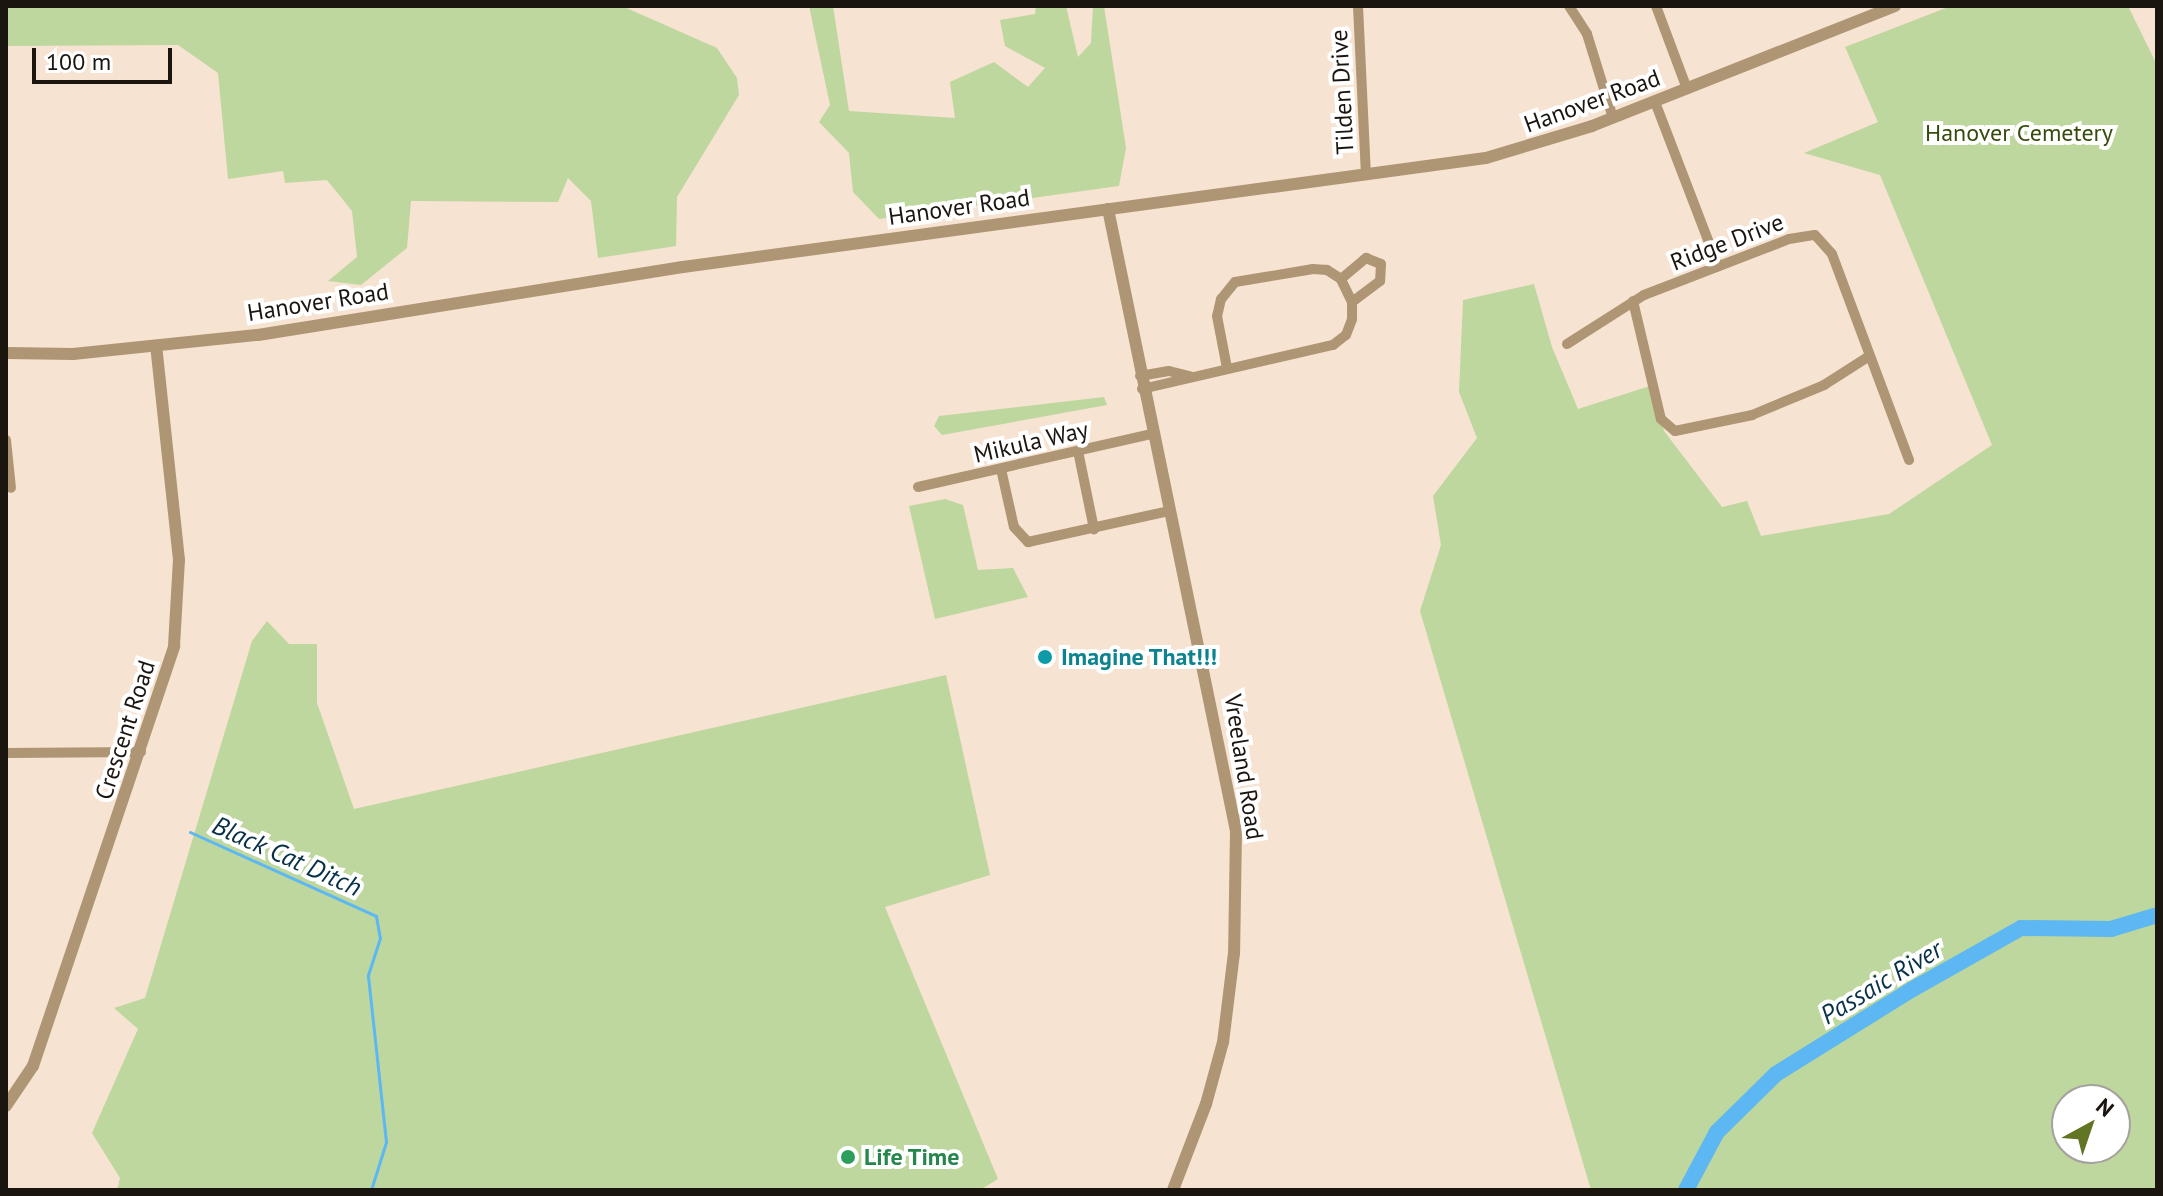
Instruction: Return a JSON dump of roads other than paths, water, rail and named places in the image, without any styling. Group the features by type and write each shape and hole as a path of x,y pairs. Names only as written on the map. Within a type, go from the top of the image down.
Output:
{"street":[{"name":"Tilden Drive","path":"1358,6 1366,175"},
{"path":"1569,6 1587,34 1613,118"},
{"path":"1656,6 1687,89"},
{"name":"Hanover Road","path":"6,353 156,346 1521,151 1655,102 1880,9 1895,6"},
{"path":"1655,102 1718,266"},
{"name":"Vreeland Road","path":"1108,209 1152,434 1225,758 1237,870 1234,953 1223,1042 1206,1104 1173,1190"},
{"name":"Ridge Drive","path":"1567,344 1633,301 1803,234 1821,238 1832,254 1909,460"},
{"path":"1341,279 1362,259 1371,257 1381,264 1380,281 1352,302"},
{"path":"1141,382 1191,376 1333,345 1350,327 1352,302 1341,279 1327,270 1313,269 1235,282 1221,299 1217,316 1227,368"},
{"path":"1633,301 1661,419 1675,431 1752,415 1824,385 1868,357"},
{"name":"Crescent Road","path":"6,1106 33,1066 141,752 174,646 179,585 156,346"},
{"name":"Mikula Way","path":"918,487 1152,434"},
{"path":"6,440 11,488"},
{"path":"1078,451 1094,529"},
{"path":"1001,469 1021,539 1035,543 1169,511"},
{"path":"6,753 141,752"}],"waterway":[{"name":"Black Cat Ditch","path":"190,832 376,916 380,938 368,976 386,1142 371,1190"},
{"name":"Passaic River","path":"1686,1190 1717,1132 1776,1074 1911,990 2021,928 2111,929 2157,915"}],"place":[{"name":"Imagine That!!!","path":"1045,657"},
{"name":"Life Time","path":"848,1157"}],"park label":[{"name":"Hanover Cemetery","path":"2019,133"}]}
